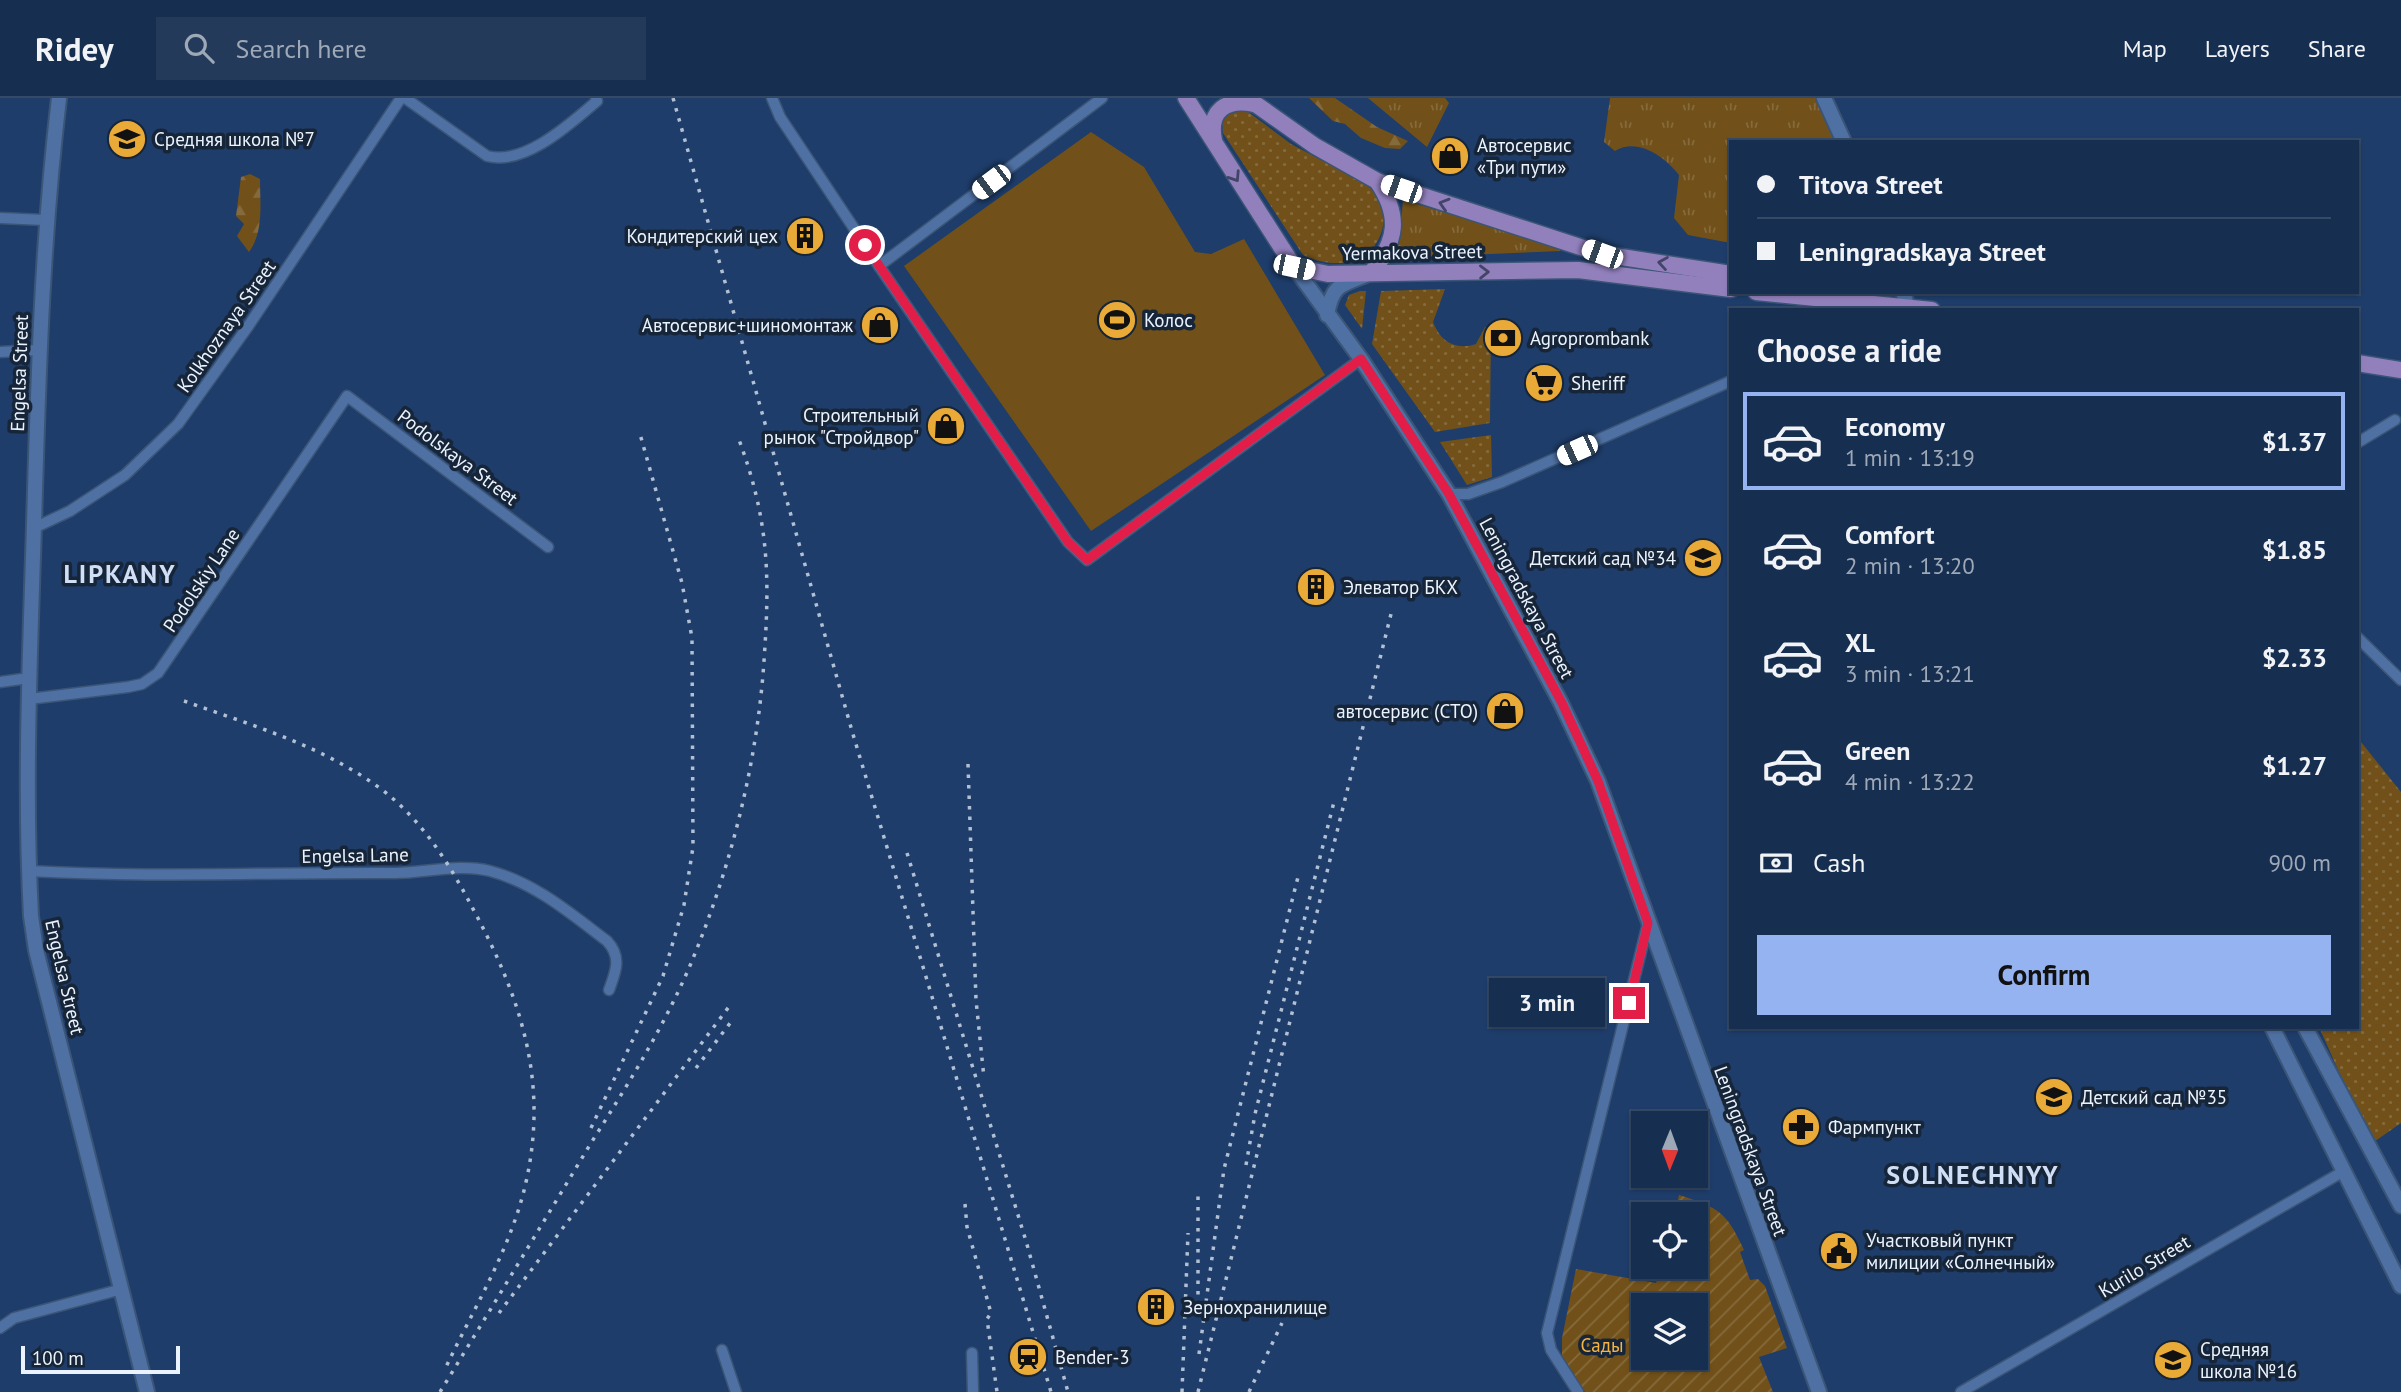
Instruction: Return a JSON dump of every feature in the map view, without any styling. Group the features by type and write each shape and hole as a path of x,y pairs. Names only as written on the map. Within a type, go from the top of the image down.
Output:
{"main road":[{"path":"1186,98 1294,267"},
{"path":"1216,147 1211,125 1218,110 1226,102 1250,101"},
{"name":"Yermakova Street","path":"1250,101 1315,146 1377,181 1602,254 1729,274"},
{"path":"1371,274 1390,243 1393,225 1392,202 1377,181"},
{"name":"Yermakova Street","path":"1294,267 1328,274 1578,270 1729,289"},
{"path":"1773,294 1872,306 1905,300 1927,308"},
{"path":"1842,294 1887,305"},
{"path":"2359,363 2401,370"}],"street":[{"name":"Engelsa Street","path":"60,98 45,219 39,349 29,678 29,871 36,950 147,1392"},
{"path":"403,98 487,156 499,159 526,153 580,115 597,101 596,98"},
{"name":"Kolkhoznaya Street","path":"34,528 70,510 125,475 178,424 249,325 403,98"},
{"path":"772,98 780,117 879,266 1068,542 1087,560 1361,359"},
{"path":"879,266 1102,98"},
{"path":"1824,98 1843,140"},
{"path":"0,218 45,219"},
{"name":"Leningradskaya Street","path":"1294,267 1361,359 1449,494 1562,703 1598,781 1819,1392"},
{"path":"1327,315 1330,297 1339,285 1371,274"},
{"path":"0,352 39,349"},
{"path":"1449,494 1468,494 1502,482 1729,383"},
{"name":"Podolskaya Street","path":"347,396 548,547"},
{"name":"Podolskiy Lane","path":"29,699 128,687 142,684 158,673 347,396"},
{"path":"2359,442 2395,420"},
{"path":"2359,639 2401,680"},
{"path":"0,682 29,678"},
{"name":"Engelsa Lane","path":"29,871 194,876 415,872 467,868 491,871 541,892 607,941 615,950 617,958 609,990"},
{"path":"1578,1392 1546,1342 1547,1332 1648,923"},
{"path":"2273,1029 2401,1286"},
{"path":"2306,1029 2401,1206"},
{"name":"Kurilo Street","path":"1961,1392 2344,1171"},
{"path":"0,1328 14,1318 122,1289"},
{"path":"722,1350 736,1392"},
{"path":"972,1353 973,1392"}],"green space":[{"path":"1309,98 1335,98 1377,127 1408,141 1400,149 1385,148 1361,138 1345,124 1333,121"},
{"path":"1368,98 1445,98 1449,103 1427,147"},
{"path":"1610,98 1818,98 1836,140 1729,140 1729,243 1688,235 1674,218 1679,175 1659,156 1633,146 1615,151 1604,142"},
{"path":"1243,108 1291,144 1379,191 1384,211 1383,228 1377,242 1367,253 1354,260 1339,263 1303,255 1223,133 1222,118 1231,111"},
{"name":"Колос","path":"1091,132 1144,167 1195,252 1211,254 1244,239 1325,375 1091,531 904,266"},
{"path":"250,174 260,179 260,208 257,235 249,252 237,236 244,224 236,216 241,177"},
{"path":"1403,200 1561,248 1560,251 1391,258 1400,235"},
{"path":"1445,289 1433,322 1444,339 1461,346 1476,344 1485,327 1491,327 1490,423 1435,432 1372,344 1381,291"},
{"path":"1366,291 1362,329 1345,305 1349,295"},
{"path":"1491,435 1492,477 1467,485 1440,442"},
{"path":"2359,740 2401,792 2401,1123 2371,1144 2320,1029 2359,1029"},
{"name":"Сады","path":"1679,1195 1698,1202 1678,1202"},
{"name":"Сады","path":"1708,1206 1720,1213 1732,1227 1744,1250 1740,1252 1750,1280 1758,1279 1765,1286 1787,1348 1759,1357 1773,1392 1585,1392 1562,1356 1562,1338 1576,1269 1656,1283 1658,1279 1708,1279"}],"railway":[{"path":"673,98 852,731 1051,1392"},
{"path":"591,1128 663,976 684,905 693,847 692,638 682,583 640,434"},
{"path":"440,1392 656,1036 689,968 729,856 755,739 764,661 767,601 761,521 738,437"},
{"path":"1198,1392 1391,614"},
{"path":"184,701 306,746 352,770 390,796 418,824 453,873 504,973 526,1040 532,1074 532,1145 526,1182 512,1230 446,1367"},
{"path":"968,764 976,1000 984,1078"},
{"path":"1246,1165 1255,1114 1335,798"},
{"path":"907,853 1026,1241 1068,1392"},
{"path":"1199,1354 1224,1169 1298,877"},
{"path":"499,1313 731,1004"},
{"path":"696,1068 734,1018"},
{"path":"1198,1196 1198,1305"},
{"path":"965,1204 967,1227 991,1313 987,1319 997,1392"},
{"path":"1182,1392 1188,1233"},
{"path":"1249,1392 1282,1323"}],"place":[{"name":"Средняя школа №7","path":"127,139"},
{"name":"Автосервис «Три пути»","path":"1450,156"},
{"name":"Кондитерский цех","path":"805,236"},
{"name":"Колос","path":"1117,320"},
{"name":"Автосервис+шиномонтаж","path":"880,325"},
{"name":"Agroprombank","path":"1503,338"},
{"name":"Sheriff","path":"1544,383"},
{"name":"Строительный рынок \"Стройдвор\"","path":"946,426"},
{"name":"Детский сад №34","path":"1703,558"},
{"name":"Элеватор БКХ","path":"1316,587"},
{"name":"автосервис (СТО)","path":"1505,711"},
{"name":"Детский сад №35","path":"2054,1097"},
{"name":"Фармпункт","path":"1801,1127"},
{"name":"Участковый пункт милиции «Солнечный»","path":"1839,1251"},
{"name":"Зернохранилище","path":"1156,1307"},
{"name":"Bender-3","path":"1028,1357"},
{"name":"Средняя школа №16","path":"2173,1360"}],"district":[{"name":"LIPKANY","path":"120,573"},
{"name":"SOLNECHNYY","path":"1973,1174"}],"route":[{"path":"865,245 1068,542 1087,560 1361,359 1449,494 1562,703 1598,781 1648,923 1629,1003"}]}
